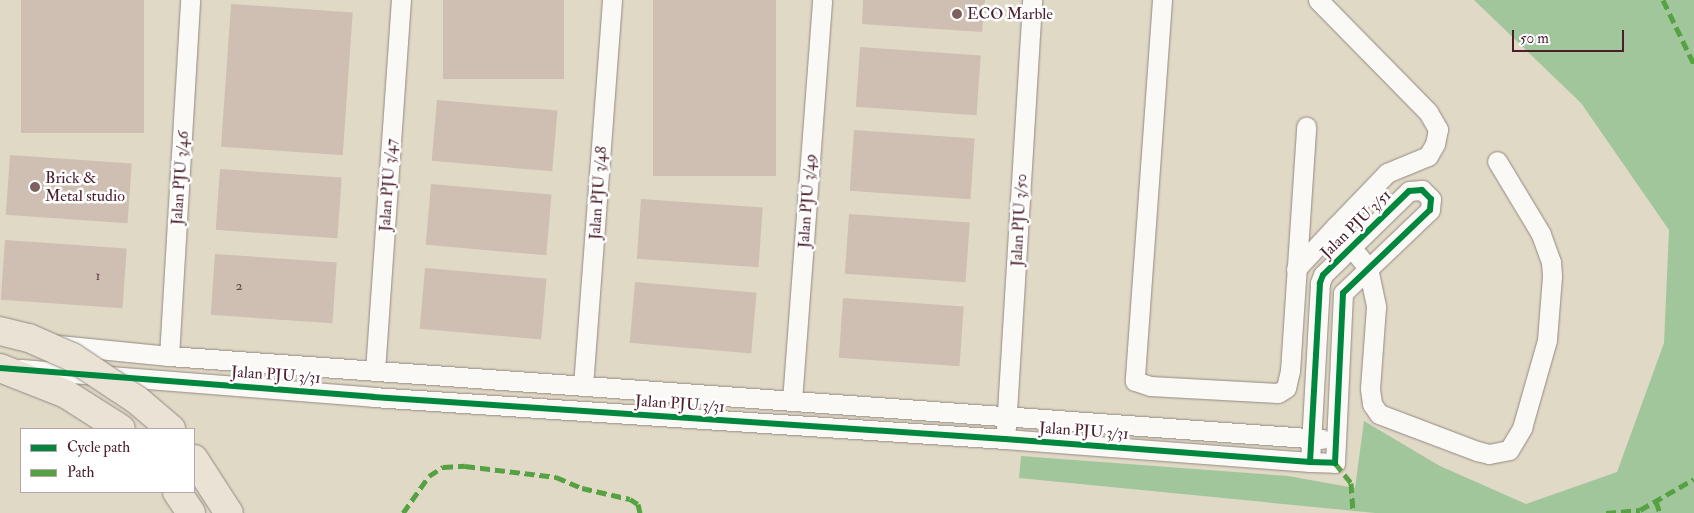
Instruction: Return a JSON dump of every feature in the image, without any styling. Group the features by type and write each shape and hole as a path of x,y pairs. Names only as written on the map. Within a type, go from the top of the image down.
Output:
{"highway":[{"path":"0,331 29,338 72,357 137,400 170,428"},
{"path":"0,368 66,394 119,428"},
{"path":"195,461 229,513"},
{"path":"178,493 191,513"}],"street":[{"name":"Jalan PJU 3/46","path":"169,356 190,0"},
{"name":"Jalan PJU 3/47","path":"375,371 401,0"},
{"name":"Jalan PJU 3/48","path":"583,386 612,0"},
{"name":"Jalan PJU 3/49","path":"792,401 822,0"},
{"name":"Jalan PJU 3/50","path":"1005,439 1032,0"},
{"path":"1162,0 1135,381 1150,386 1278,393 1286,388 1290,371 1306,127"},
{"path":"1296,269 1387,173 1428,156 1437,136 1436,122 1428,112 1318,0"},
{"path":"1335,228 1368,268 1376,307 1370,389 1372,404 1379,414 1477,452 1490,454 1509,450 1522,428 1547,340 1552,276 1551,262 1541,234 1497,161"},
{"name":"Jalan PJU 3/51","path":"1310,462 1320,283 1323,275 1409,191 1418,190 1428,194 1431,199 1430,210 1343,293 1336,440"},
{"name":"Jalan PJU 3/31","path":"0,338 169,356 1336,440 1335,463 0,368"}],"green space":[{"path":"1474,0 1694,0 1694,513 1375,513 1019,478 1021,456 1288,476 1355,488 1364,421 1440,466 1526,504 1617,472 1664,343 1669,230 1581,103"}],"building":[{"path":"21,0 144,0 144,133 21,133"},
{"path":"443,0 564,0 564,79 443,79"},
{"path":"653,0 776,0 776,176 653,176"},
{"path":"863,0 985,0 982,32 862,24"},
{"path":"231,4 353,13 343,155 221,147"},
{"path":"860,47 981,55 977,115 856,107"},
{"path":"437,100 558,111 552,171 432,161"},
{"path":"854,130 975,138 970,199 850,191"},
{"path":"10,155 132,164 128,223 6,215"},
{"path":"220,169 342,178 337,238 216,230"},
{"path":"431,184 552,195 546,255 426,245"},
{"path":"641,199 763,208 759,267 637,259"},
{"path":"849,214 970,222 966,282 845,274"},
{"path":"5,240 127,249 123,308 1,300"},
{"path":"215,254 337,263 332,323 211,315"},
{"path":"425,268 547,279 541,339 420,329"},
{"path":"635,282 757,293 751,353 630,343"},
{"path":"843,298 964,306 960,366 839,358"}],"marked path":[{"path":"1663,0 1694,64"},
{"path":"1335,463 1351,483 1353,513"},
{"path":"403,513 429,476 443,467 465,466 556,477 582,488 630,499 638,504 640,513"},
{"path":"1606,513 1640,510 1694,479"},
{"path":"1656,501 1660,513"}],"cycle path":[{"path":"0,368 373,397 1005,439 1310,462 1335,463 1343,293 1430,210 1431,199 1422,190 1409,191 1323,275 1320,283 1310,462"}],"place":[{"name":"ECO Marble","path":"957,14"},
{"name":"Brick & Metal studio","path":"35,187"}]}
